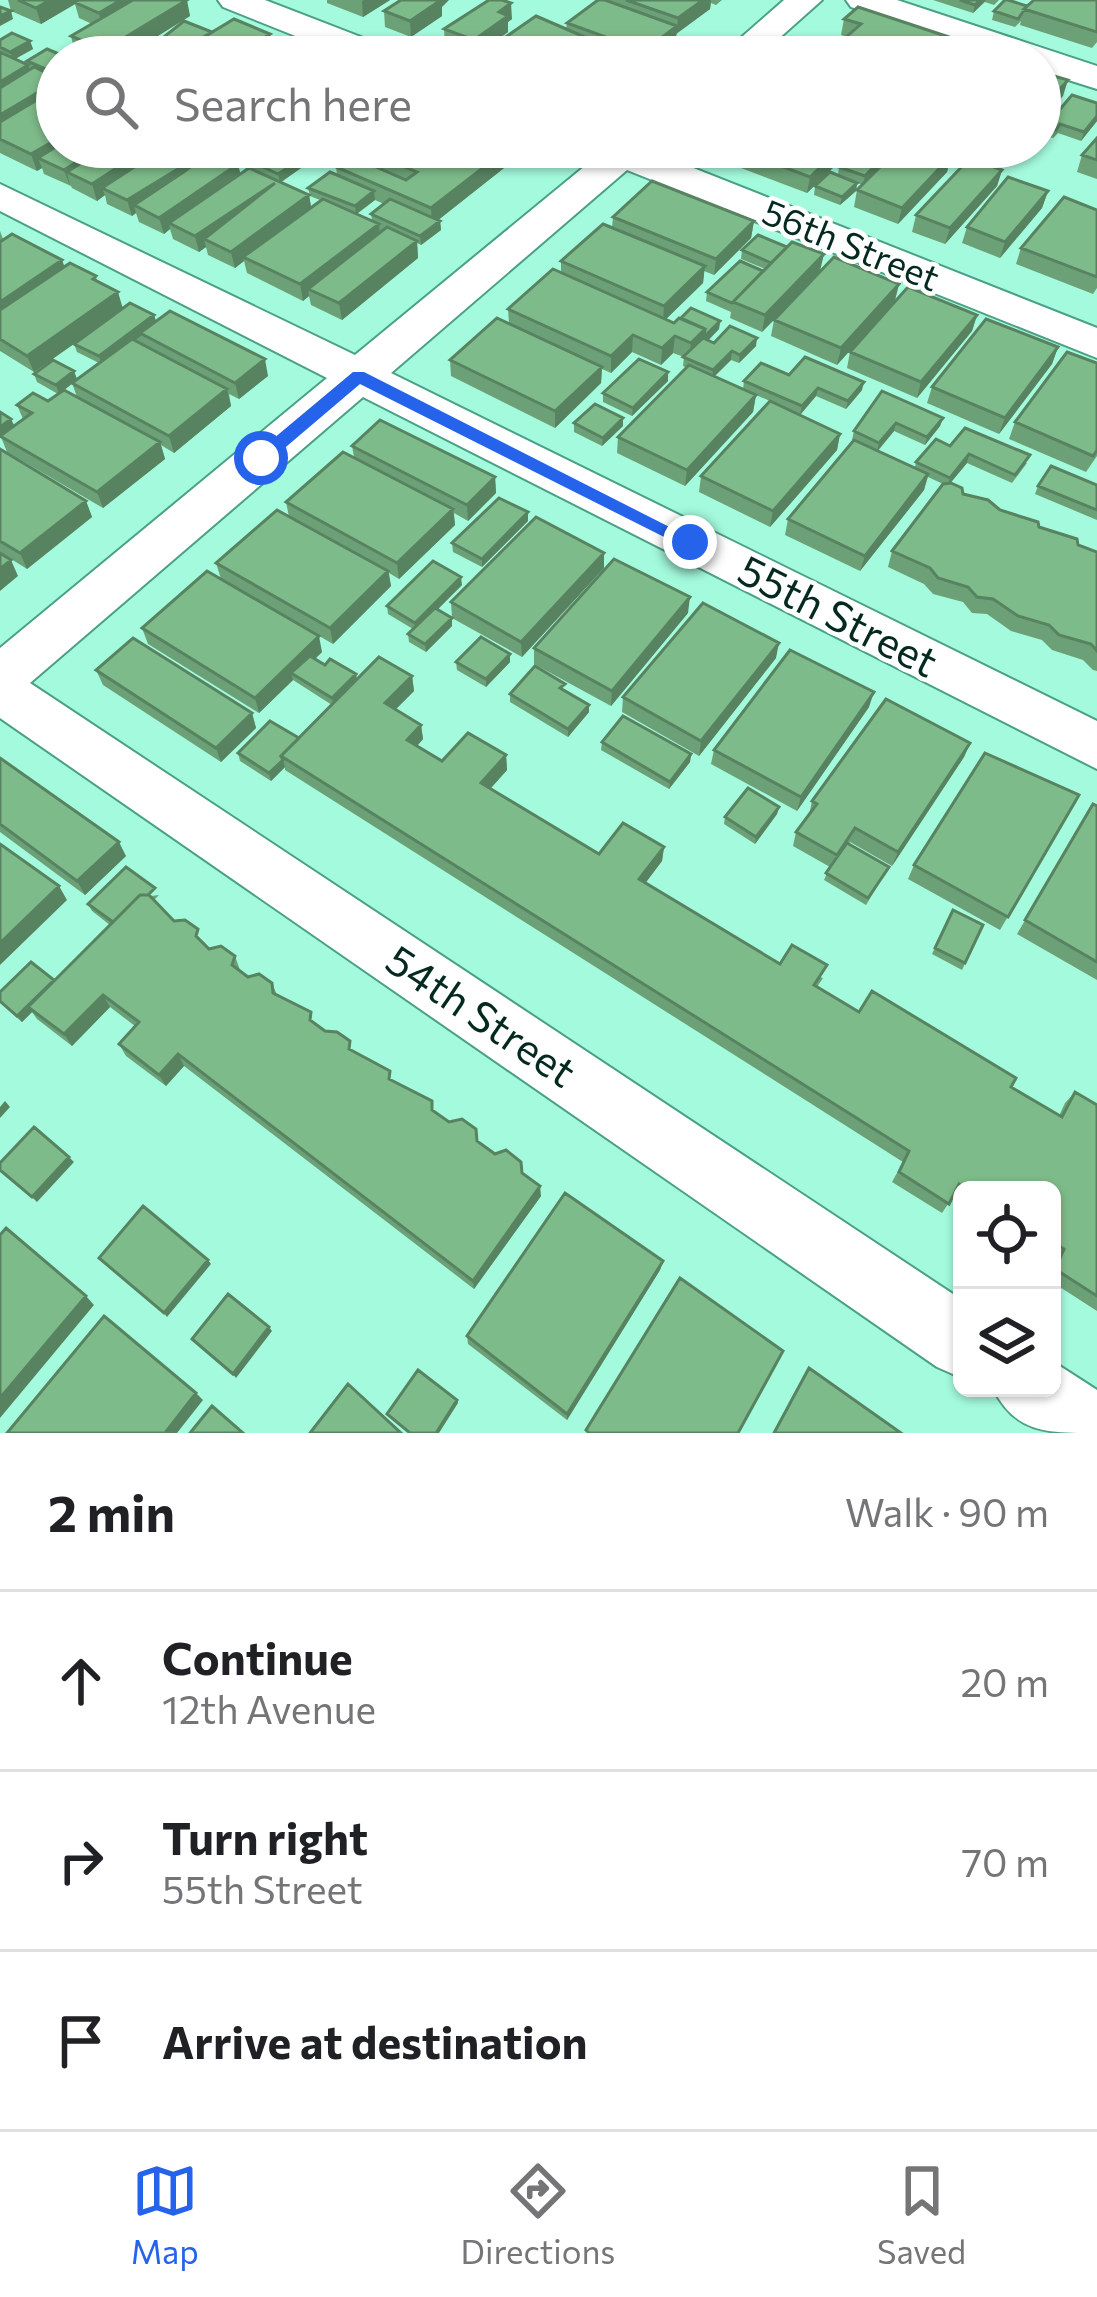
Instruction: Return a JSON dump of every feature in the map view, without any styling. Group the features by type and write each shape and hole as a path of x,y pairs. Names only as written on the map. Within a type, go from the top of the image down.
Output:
{"street":[{"path":"235,0 326,36"},
{"path":"762,36 805,0"},
{"path":"863,0 971,36"},
{"path":"1061,66 1097,78"},
{"path":"0,678 598,168"},
{"name":"56th Street","path":"666,168 1097,344"},
{"name":"55th Street","path":"0,196 1097,746"},
{"name":"54th Street","path":"0,690 953,1336"},
{"path":"1042,1397 1096,1433"}],"building":[{"path":"18,0 50,0 36,8"},
{"path":"121,0 99,13 74,2"},
{"path":"133,0 187,0 127,36 71,36"},
{"path":"401,0 441,0 410,21 384,11"},
{"path":"489,0 511,3 499,12 508,16 480,36 444,29"},
{"path":"598,0 605,0 677,26 664,36 603,36 567,23"},
{"path":"626,0 703,0 678,18"},
{"path":"1005,0 1027,6 1018,19 994,11"},
{"path":"1034,0 1097,0 1097,32 1024,9"},
{"path":"858,7 946,36 847,36 861,24 844,19"},
{"path":"536,16 582,36 507,36"},
{"path":"234,19 270,34 267,36 206,36"},
{"path":"184,21 212,32 205,36 165,36"},
{"path":"12,33 30,41 10,52 0,47 0,40"},
{"path":"0,52 28,65 0,82"},
{"path":"36,68 36,94 0,115 0,88"},
{"path":"1072,95 1097,103 1097,116 1084,132 1061,124 1061,108"},
{"path":"36,101 36,151 31,154 0,139 0,122"},
{"path":"1097,138 1097,160 1082,155"},
{"path":"73,168 117,168 92,184 67,172"},
{"path":"133,168 179,168 127,200 102,188"},
{"path":"232,168 159,218 134,205 185,171"},
{"path":"249,168 309,195 231,252 204,239 275,183 195,236 169,223"},
{"path":"338,168 378,168 406,180 417,172 407,168 483,168 431,208"},
{"path":"786,168 819,168 810,177"},
{"path":"842,168 872,168 865,176"},
{"path":"879,168 940,168 902,208 857,190"},
{"path":"961,168 1002,170 950,228 916,215"},
{"path":"330,172 374,191 355,206 308,188"},
{"path":"830,172 857,183 842,197 815,186"},
{"path":"1008,177 1048,191 1005,242 967,227"},
{"path":"652,181 754,221 716,259 613,217"},
{"path":"1064,197 1097,210 1097,277 1021,248"},
{"path":"323,199 379,224 300,284 243,257"},
{"path":"390,199 440,221 420,236 371,214"},
{"path":"603,224 705,266 664,306 561,261"},
{"path":"387,227 417,241 339,303 308,289"},
{"path":"12,234 62,260 0,302 0,242"},
{"path":"758,235 787,247 771,263 742,250"},
{"path":"792,242 824,254 765,315 733,302"},
{"path":"834,257 899,284 841,348 774,320"},
{"path":"740,261 763,271 732,303 707,292"},
{"path":"70,263 118,292 27,356 0,339 0,310"},
{"path":"553,269 674,323 679,318 705,329 691,343 675,336 662,348 633,335 611,356 508,309"},
{"path":"908,287 977,315 921,382 850,352"},
{"path":"130,303 154,315 99,356 74,344"},
{"path":"691,308 720,321 704,337 705,329 681,318"},
{"path":"170,311 265,359 235,383 140,333"},
{"path":"497,318 602,367 555,411 450,360"},
{"path":"986,319 1058,347 1005,418 932,387"},
{"path":"730,326 757,338 740,355 732,351 713,370 683,357 703,338 714,343"},
{"path":"132,339 227,389 169,436 72,383"},
{"path":"1067,352 1097,363 1097,450 1093,456 1015,422"},
{"path":"805,357 864,382 848,401 818,388 802,406 744,381 761,363 789,375"},
{"path":"639,359 668,372 633,408 603,393"},
{"path":"53,360 74,371 56,385 34,374"},
{"path":"689,365 756,395 687,470 618,437"},
{"path":"64,390 160,442 97,492 0,436 32,413 17,405 33,393 48,401"},
{"path":"882,391 943,418 927,437 896,423 879,443 854,431"},
{"path":"770,401 840,434 773,511 701,476"},
{"path":"595,404 623,418 603,438 574,423"},
{"path":"380,420 495,477 467,505 352,446"},
{"path":"965,428 1030,455 1015,475 969,454 950,478 916,462 936,439 950,446"},
{"path":"854,440 928,474 865,556 788,519"},
{"path":"0,449 86,501 20,553 0,541"},
{"path":"343,452 453,509 397,563 286,502"},
{"path":"1051,466 1097,485 1097,510 1038,486"},
{"path":"943,484 962,488 963,494 988,500 1000,510 1038,522 1039,527 1077,539 1078,545 1097,552 1097,651 1091,644 1059,635 1049,625 1018,616 993,599 977,597 968,587 938,578 930,568 892,551"},
{"path":"499,498 528,512 482,559 452,543"},
{"path":"277,510 388,571 330,628 216,563"},
{"path":"536,517 604,553 521,642 451,602"},
{"path":"614,559 690,597 612,691 534,648"},
{"path":"433,561 461,577 415,623 387,606"},
{"path":"207,571 319,636 255,698 142,628"},
{"path":"703,603 779,643 701,741 623,697"},
{"path":"435,608 452,618 425,644 408,634"},
{"path":"481,637 510,654 486,679 456,662"},
{"path":"133,638 252,713 216,748 96,670"},
{"path":"790,650 874,692 801,797 714,750"},
{"path":"310,656 325,665 330,659 356,674 332,698 291,673"},
{"path":"379,657 412,676 385,703 421,725 407,740 442,761 468,733 506,755 481,783 599,854 623,823 664,847 639,879 780,964 792,945 827,965 814,985 859,1012 872,991 1016,1078 1011,1087 1062,1117 1075,1092 1097,1105 1097,1296 1061,1273 1061,1181 953,1181 949,1204 899,1172 909,1151 281,756"},
{"path":"535,666 589,705 568,729 510,694"},
{"path":"886,699 970,743 898,852 855,828 837,855 796,832 817,804 812,801"},
{"path":"623,716 691,754 670,782 602,742"},
{"path":"270,721 299,738 269,773 238,753"},
{"path":"985,753 1079,795 1008,917 914,865"},
{"path":"0,758 119,842 77,881 0,824"},
{"path":"748,788 779,807 756,837 725,817"},
{"path":"1093,804 1097,806 1097,962 1025,920"},
{"path":"847,843 889,867 868,898 826,873"},
{"path":"0,844 59,886 0,943"},
{"path":"126,867 155,888 140,895 113,922 88,904"},
{"path":"140,895 149,895 174,921 185,920 198,929 196,936 209,949 221,946 235,956 232,965 248,977 259,974 272,983 273,993 311,1012 310,1020 350,1041 349,1049 390,1071 389,1079 432,1101 432,1110 449,1122 462,1119 476,1129 477,1141 495,1154 506,1150 521,1162 522,1173 540,1186 473,1281 178,1054 159,1075 119,1044 139,1022 103,995 64,1034 28,1007"},
{"path":"953,910 983,925 965,963 935,948"},
{"path":"31,962 54,980 17,1016 0,1001 0,992"},
{"path":"34,1127 69,1157 32,1197 0,1170 0,1163"},
{"path":"565,1193 663,1261 567,1414 467,1336"},
{"path":"143,1206 208,1260 164,1313 99,1258"},
{"path":"6,1228 86,1296 0,1398 0,1235"},
{"path":"680,1278 783,1351 738,1433 589,1433 586,1430"},
{"path":"228,1294 269,1327 233,1374 192,1339"},
{"path":"104,1316 196,1393 165,1433 7,1433"},
{"path":"809,1368 901,1433 774,1433"},
{"path":"418,1370 457,1400 436,1433 410,1433 387,1414"},
{"path":"348,1384 401,1433 310,1433"},
{"path":"212,1406 243,1433 190,1433"}],"route":[{"path":"261,458 358,376 690,542"}]}
